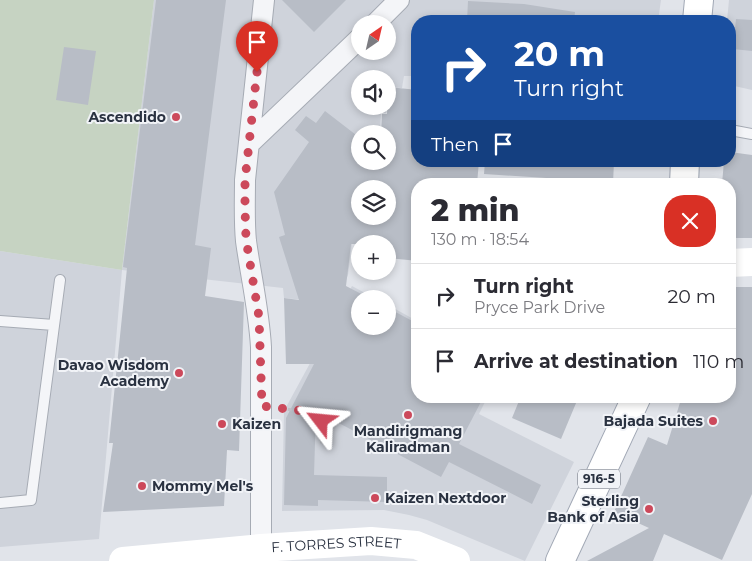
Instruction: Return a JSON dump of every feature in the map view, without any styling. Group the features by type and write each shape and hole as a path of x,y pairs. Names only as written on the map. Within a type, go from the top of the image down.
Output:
{"main road":[{"path":"736,263 752,262"},
{"name":"916-5","path":"560,561 634,403"},
{"name":"F. TORRES STREET","path":"122,561 261,548 371,541 394,541 416,545 456,561"}],"street":[{"path":"261,548 262,406 259,317 246,239 245,180 264,0"},
{"path":"384,15 400,0"},
{"path":"250,143 351,47"}],"lane":[{"path":"736,131 752,134"},
{"path":"0,503 31,500 60,280"},
{"path":"0,321 54,325"}],"path":[{"path":"262,406 317,414 321,421 322,447"}],"shaded area":[{"path":"154,0 661,0 659,15 411,15 411,76 404,76 402,88 396,88 396,70 351,70 351,115 381,115 380,125 351,125 351,170 364,170 362,180 351,180 351,225 354,225 353,235 351,235 348,275 337,303 284,298 283,288 122,270"},
{"path":"729,0 752,0 752,90 736,86 736,15 728,15"},
{"path":"0,251 122,270 99,539 0,547"},
{"path":"352,286 359,290 351,290 351,335 396,335 396,309 411,318 411,403 484,403 479,414 574,462 525,561 427,520 409,515 384,510 282,511 284,411"}],"green space":[{"path":"0,0 154,0 122,270 0,251"}],"building":[{"path":"156,0 226,0 195,245 211,248 205,296 244,302 239,451 227,450 224,506 103,512 113,443 109,443 127,268 123,267"},
{"path":"282,0 346,0 314,32"},
{"path":"468,1 524,4 575,12 575,15 467,15"},
{"path":"736,19 752,20 752,51 736,49"},
{"path":"64,47 96,51 88,105 56,100"},
{"path":"396,88 411,89 411,167 478,167 478,178 411,178 411,260 396,259 396,235 351,235 346,286 354,290 351,290 351,335 396,335 396,312 411,320 411,403 480,403 459,444 541,485 532,504 449,462 441,477 316,411 314,475 387,477 387,502 318,500 318,506 284,505 286,418 314,364 286,364 284,298 299,300 279,237 285,235 274,192 309,142 295,130 306,116 316,123 325,111 351,131 351,170 396,170 396,125 381,125 382,115 396,115"},
{"path":"736,153 752,155 752,238 736,238 736,178 723,178 723,167 736,167"},
{"path":"485,167 614,167 613,178 546,178 484,174"},
{"path":"736,287 752,287 752,494 722,560 664,534 653,561 587,561 649,528 614,512 648,437 667,445 680,403 736,403"},
{"path":"518,403 576,403 561,439 512,418"}],"place":[{"name":"Ascendido","path":"176,117"},
{"name":"Davao Wisdom Academy","path":"179,373"},
{"name":"Mandirigmang Kaliradman","path":"408,415"},
{"name":"Bajada Suites","path":"713,421"},
{"name":"Kaizen","path":"222,424"},
{"name":"Mommy Mel's","path":"142,486"},
{"name":"Kaizen Nextdoor","path":"375,498"},
{"name":"Sterling Bank of Asia","path":"649,509"}],"route":[{"path":"257,72 245,180 245,208 246,239 256,292 262,347 262,406 313,412 320,417 321,421"}]}
